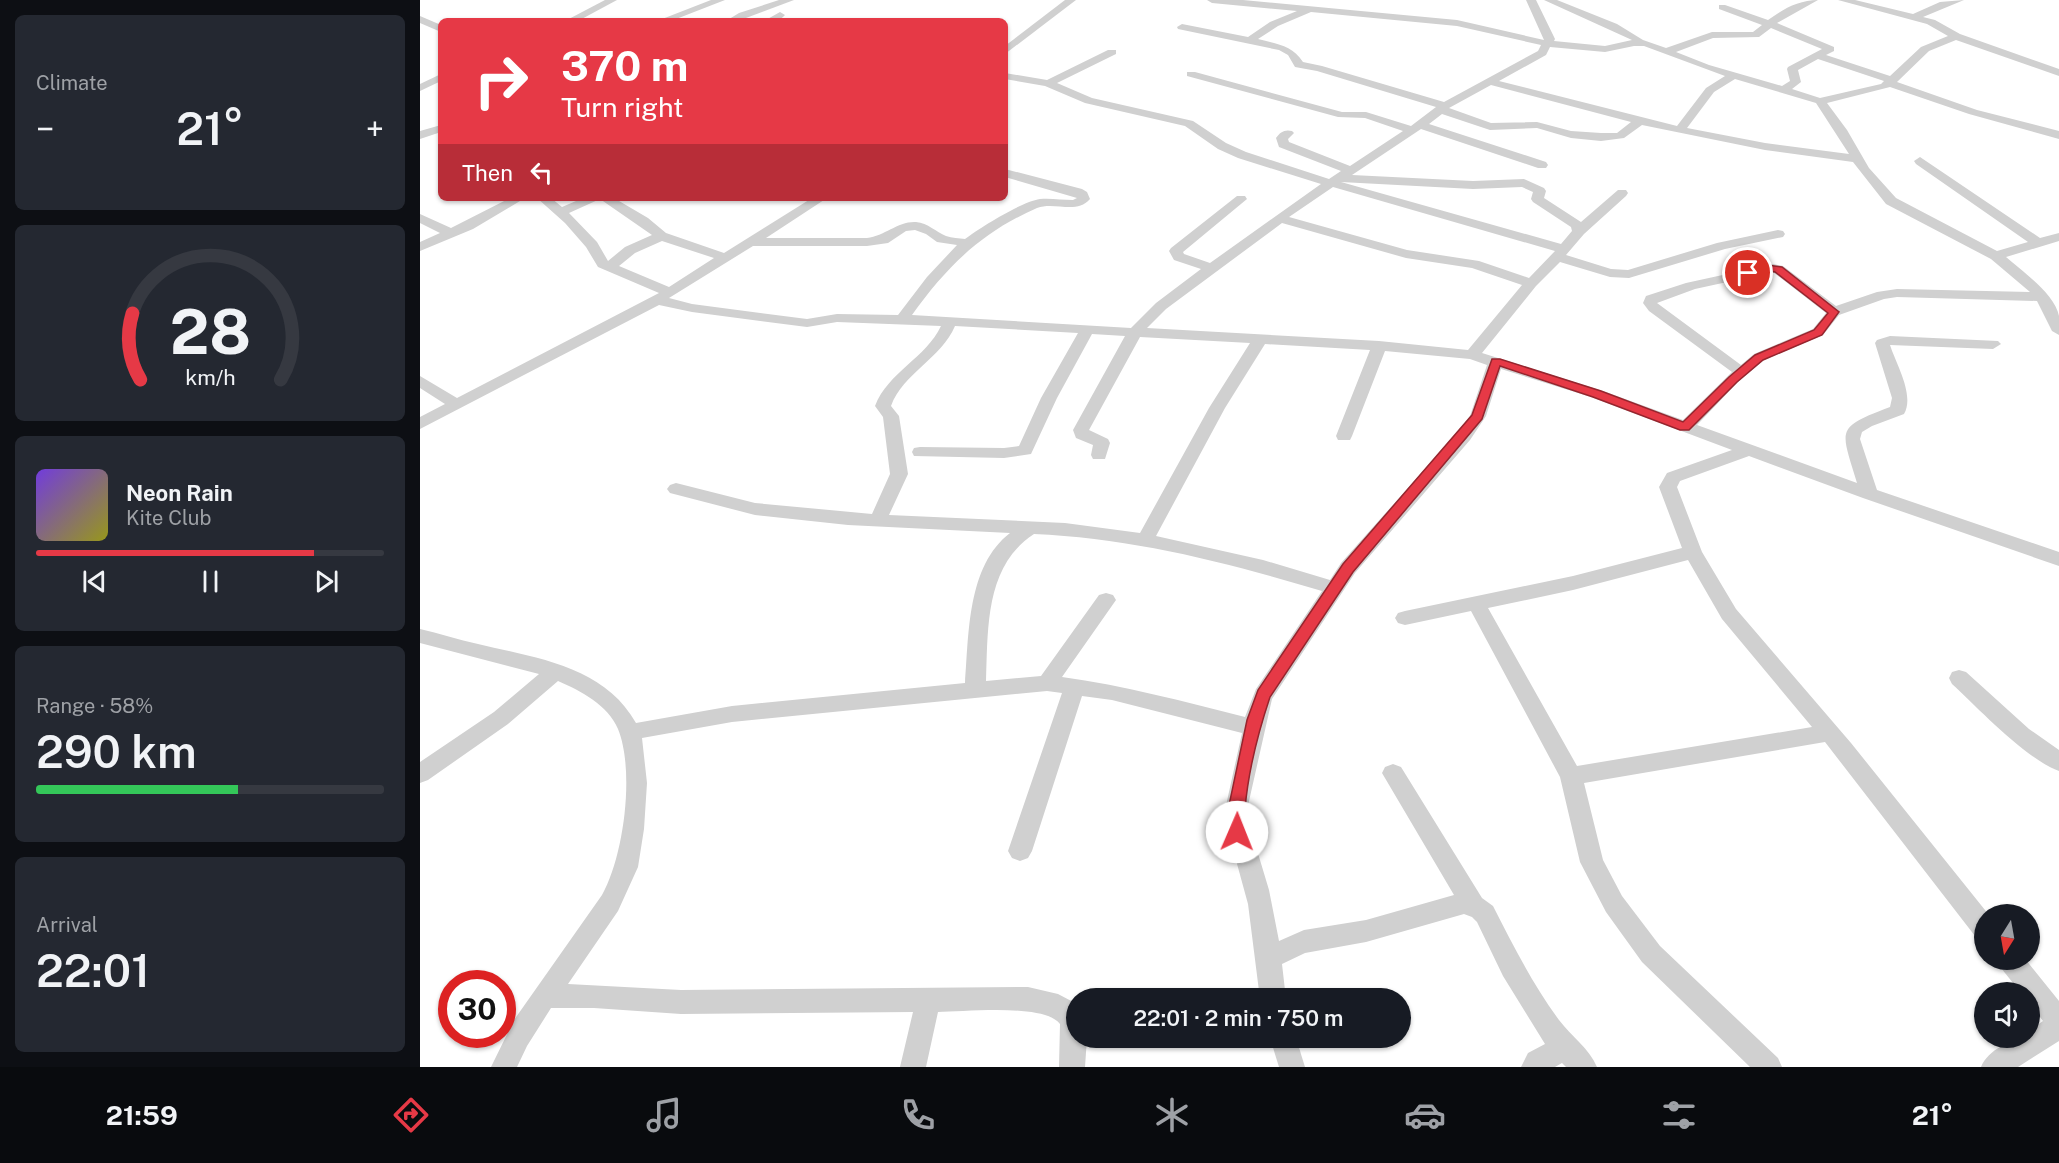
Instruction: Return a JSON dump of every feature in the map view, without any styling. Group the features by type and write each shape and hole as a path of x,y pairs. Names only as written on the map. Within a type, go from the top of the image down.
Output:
{"street":[{"path":"576,18 612,0"},
{"path":"670,18 720,0"},
{"path":"737,18 789,0"},
{"path":"1008,47 1071,0"},
{"path":"1212,0 1456,23 1549,44 1605,49 1640,42 1733,76 1820,101 1857,94 1891,82 1925,49 1956,36"},
{"path":"1531,0 1548,33 1549,44"},
{"path":"1549,0 1618,28 1637,37 1640,42"},
{"path":"1665,51 1712,35 1755,34 1768,23 1813,0"},
{"path":"1843,0 1931,22 1956,36 2059,74"},
{"path":"1915,17 1959,0"},
{"path":"747,2 748,13"},
{"path":"1722,7 1830,49 1792,69 1796,82 1784,90"},
{"path":"1249,41 1274,24 1294,18 1309,9"},
{"path":"774,18 780,15"},
{"path":"420,19 438,27"},
{"path":"1182,27 1289,51 1299,65 1318,68 1443,107 1490,127 1537,126 1571,134 1602,137 1620,136 1640,121"},
{"path":"1099,455 1102,444 1082,434 1081,430 1135,332 1161,306 1334,180 1416,128 1443,107 1528,61 1549,44"},
{"path":"1048,83 1112,52"},
{"path":"1818,56 1973,112 2059,135"},
{"path":"1191,74 1342,115 1366,115 1542,165"},
{"path":"1008,76 1048,83 1089,101 1189,123 1222,146 1242,155 1418,206 1560,253 1610,273 1629,274 1722,246 1778,234"},
{"path":"1680,130 1710,90 1733,76"},
{"path":"420,88 438,79"},
{"path":"1490,82 1680,130 1796,153 1858,159"},
{"path":"1820,101 1841,129 1858,159 1891,201 1996,256 2050,305 2059,331"},
{"path":"420,135 438,129"},
{"path":"1287,133 1282,138 1283,144 1350,170"},
{"path":"1920,161 2039,244"},
{"path":"903,319 935,275 968,243 993,225 1026,211 1032,205 1051,202 1073,204 1084,199 1083,195 1078,192 1008,174"},
{"path":"1334,180 1473,185 1530,184 1540,191 1537,199 1577,225 1579,231"},
{"path":"1472,356 1531,283 1579,231 1622,193"},
{"path":"1211,268 1179,256 1176,251 1240,199"},
{"path":"420,247 513,201"},
{"path":"547,201 561,212 592,245 599,260 663,296 692,308 807,323 837,318 950,321 1379,346 1472,356 1496,361 1597,394 1869,494 2059,559"},
{"path":"561,212 587,201"},
{"path":"610,201 643,221 661,236 726,258"},
{"path":"420,424 608,328 726,258 813,201"},
{"path":"420,218 450,233"},
{"path":"1280,218 1406,254 1474,264 1531,283"},
{"path":"751,242 867,242 883,240 902,228 916,226 931,231 942,239 968,243"},
{"path":"609,267 630,250 661,236"},
{"path":"1996,256 2059,237"},
{"path":"1741,372 1654,308 1650,303 1651,299 1691,286 1773,268 1778,269 1834,312"},
{"path":"1685,427 1759,357 1818,332 1834,312 1882,295 1897,293 2050,305"},
{"path":"878,520 899,474 891,416 883,403 937,345 950,321"},
{"path":"920,452 1004,453 1025,450 1049,398 1088,328"},
{"path":"1145,540 1217,408 1260,340"},
{"path":"1869,494 1852,439 1854,430 1866,422 1898,410 1900,398 1882,343 1890,340 1993,344"},
{"path":"1344,436 1379,346"},
{"path":"1272,988 1269,957 1256,888 1237,832 1236,820 1253,727 1263,695 1334,588 1382,526 1464,436 1478,416 1496,361"},
{"path":"420,381 456,405"},
{"path":"1748,450 1673,477 1668,487 1693,552 1729,614 1829,734 1974,915"},
{"path":"676,489 754,509 848,519 1031,527 1145,540 1263,567 1334,588"},
{"path":"975,689 979,632 988,587 999,556 1017,536 1031,527"},
{"path":"1405,618 1573,583 1693,552"},
{"path":"1047,683 1106,600"},
{"path":"1475,602 1571,776 1592,862 1614,904 1651,954 1770,1067"},
{"path":"420,636 556,671 596,691 615,707 628,727 635,760 636,794 631,844 624,878 508,1054 504,1067"},
{"path":"420,774 501,718 556,671"},
{"path":"1959,678 2022,735 2059,762"},
{"path":"629,733 694,719 1047,683 1075,685 1112,692 1253,727"},
{"path":"1020,851 1075,685"},
{"path":"1571,776 1829,734"},
{"path":"1393,773 1474,906"},
{"path":"1269,957 1304,942 1366,931 1454,905 1464,903 1474,906 1485,914 1512,968 1551,1031 1584,1067"},
{"path":"1994,1067 2059,1024 2018,970"},
{"path":"545,996 594,996 681,1002 1028,999 1064,1008 1074,1022 1072,1067"},
{"path":"913,1067 928,1001"},
{"path":"1534,1067 1537,1062 1566,1047"},
{"path":"1286,1048 1292,1067"}],"route":[{"path":"1237,832 1236,810 1254,720 1263,695 1317,611 1348,568 1382,526 1464,436 1478,416 1496,361 1597,394 1685,427 1733,379 1759,357 1818,332 1834,312 1778,269 1767,268 1748,273"}]}
